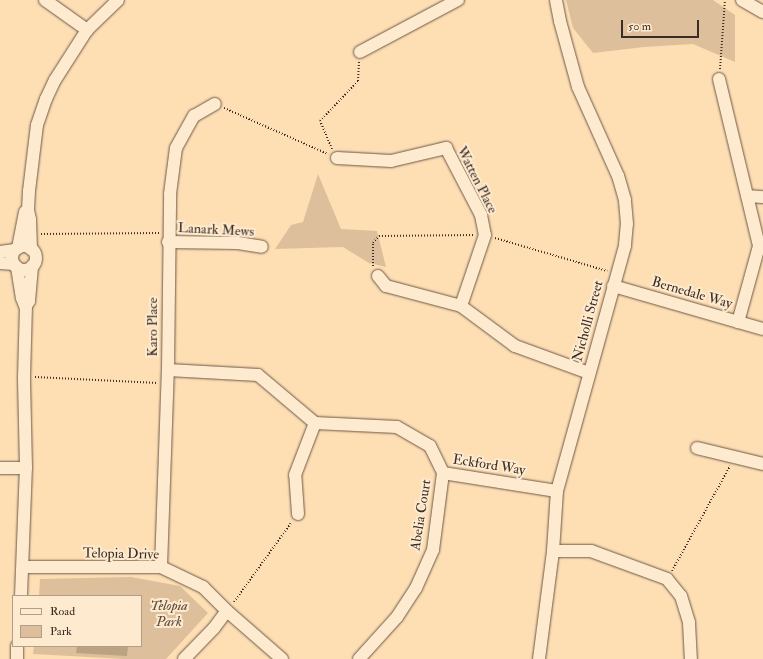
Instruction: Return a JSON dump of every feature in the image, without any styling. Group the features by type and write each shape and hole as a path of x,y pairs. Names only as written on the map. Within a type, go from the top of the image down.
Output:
{"street":[{"path":"45,0 87,30"},
{"path":"26,306 29,301 32,266 35,256 31,249 28,210 37,125 46,99 55,80 87,30 118,0"},
{"path":"360,52 458,0"},
{"name":"Nicholli Street","path":"539,659 553,551 557,491 615,274 625,245 627,224 625,200 618,176 578,87 560,21 556,0"},
{"path":"742,0 763,12"},
{"path":"719,79 759,246 738,322"},
{"name":"Karo Place","path":"161,567 168,370 168,237 170,194 176,148 194,116 215,104"},
{"name":"Watten Place","path":"336,158 390,161 446,148 481,215 485,235 461,306"},
{"path":"747,196 763,197"},
{"path":"21,595 26,468 24,377 26,306 22,298 12,257 16,249 24,217 28,210"},
{"name":"Lanark Mews","path":"168,237 238,243 262,247"},
{"path":"0,252 26,246 31,249"},
{"path":"0,263 24,269 32,266"},
{"path":"378,276 386,286 461,306 515,346 589,373"},
{"name":"Bernedale Way","path":"613,286 763,329"},
{"path":"168,370 258,375 315,423 295,475 298,514"},
{"name":"Eckford Way","path":"315,423 397,427 430,446 443,473 557,491"},
{"path":"696,448 763,464"},
{"path":"0,468 26,468"},
{"name":"Abelia Court","path":"359,659 397,617 416,588 433,550 443,473"},
{"path":"553,551 591,551 667,579 681,596 689,623 691,659"},
{"name":"Telopia Drive","path":"23,567 161,567 203,587 227,611 282,659"},
{"path":"184,659 214,628 227,611"},
{"path":"16,659 18,647"}],"path":[{"path":"719,79 725,0"},
{"path":"336,158 320,121 358,81 360,52"},
{"path":"215,104 336,158"},
{"path":"30,234 168,237"},
{"path":"378,276 373,265 374,243 379,236 485,235 615,274"},
{"path":"24,377 167,384"},
{"path":"667,579 734,458"},
{"path":"227,611 298,514"}],"green space":[{"path":"566,0 713,0 735,15 735,62 693,44 644,47 593,53 573,28"},
{"path":"318,174 341,229 377,231 386,267 369,263 343,247 275,249 291,225 303,222"},
{"name":"Telopia Park","path":"131,577 180,586 208,613 166,659 124,659 33,654 34,647 142,647 142,595 39,595 40,579"}],"shaded area":[{"path":"77,647 128,647 127,656 76,653"}]}
